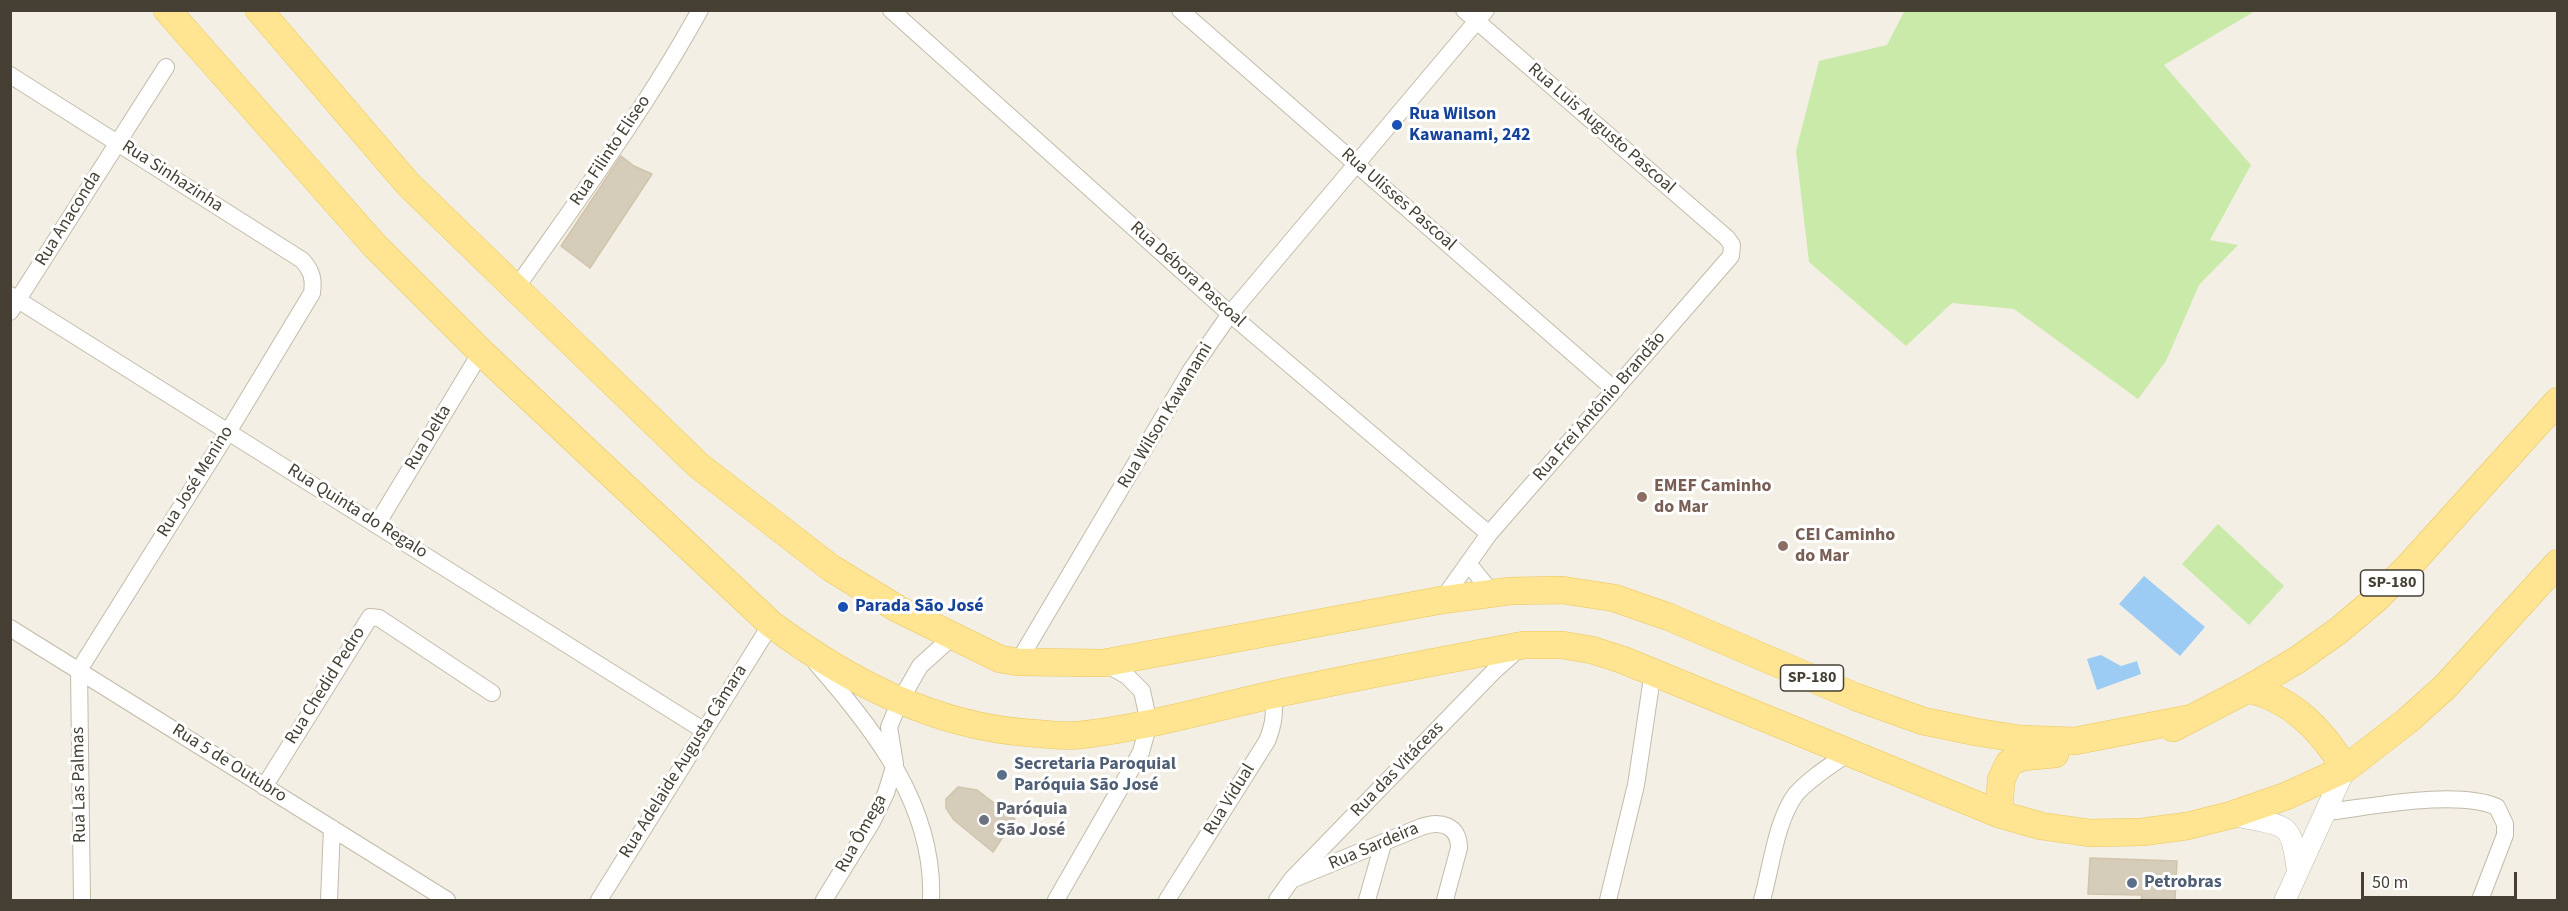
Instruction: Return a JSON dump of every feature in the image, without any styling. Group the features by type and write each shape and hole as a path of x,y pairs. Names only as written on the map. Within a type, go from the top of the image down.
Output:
{"main road":[{"path":"167,10 375,246 481,352 771,624 802,647 900,701 931,714 999,731 1079,735 1149,723 1273,695 1524,645 1562,645 1592,650 1653,671 1847,754 2000,814 2041,825 2090,832 2142,832 2187,826 2231,815 2286,796 2345,769 2407,721 2444,688 2558,563"},
{"path":"259,10 408,184 698,465 831,568 898,609 951,637 1000,659 1018,662 1104,663 1442,600"},
{"name":"SP-180","path":"1442,600 1492,593 1562,590 1614,598 1669,617 1856,697 1923,721 2020,739 2075,741 2187,719 2248,689 2314,648 2376,599 2408,567 2558,400"},
{"path":"2248,689 2265,693 2305,717 2335,751 2345,769"},
{"path":"2000,814 2001,780 2007,766 2013,760 2124,746 2160,736 2187,719"}],"street":[{"name":"Rua Filinto Eliseo","path":"516,288 623,137 677,52 700,10"},
{"name":"Rua Débora Pascoal","path":"891,10 1230,314 1489,534"},
{"name":"Rua Ulisses Pascoal","path":"1180,10 1615,390"},
{"name":"Rua Wilson Kawanami","path":"1018,662 1191,370 1230,314 1356,164 1476,14"},
{"name":"Rua Luis Augusto Pascoal","path":"1476,14 1727,238 1732,251"},
{"name":"Rua Anaconda","path":"13,302 166,66"},
{"name":"Rua Sinhazinha","path":"10,75 302,260 310,269 313,280 312,293"},
{"name":"Rua Frei Antônio Brandão","path":"1442,600 1489,534 1731,256 1732,251"},
{"name":"Rua José Menino","path":"79,670 312,293"},
{"name":"Rua Quinta do Regalo","path":"13,302 377,524 703,730"},
{"name":"Rua Delta","path":"377,524 481,352"},
{"path":"1468,563 1492,593"},
{"name":"Rua Chedid Pedro","path":"264,787 370,617 379,618 492,693"},
{"name":"Rua Adelaide Augusta Câmara","path":"599,900 771,624"},
{"name":"Rua 5 de Outubro","path":"10,628 447,900"},
{"path":"894,764 889,727 900,701 920,666 951,637"},
{"name":"Rua das Vitáceas","path":"1278,900 1292,879 1495,670 1524,645"},
{"path":"802,647 864,719 894,764 922,828 932,876 931,900"},
{"path":"1056,900 1141,752 1149,723 1142,692 1127,676 1104,663"},
{"name":"Rua Las Palmas","path":"79,670 82,900"},
{"path":"1608,900 1636,785 1653,671"},
{"name":"Rua Vidual","path":"1167,900 1267,741 1274,725 1273,695"},
{"path":"1762,900 1781,825 1795,796 1806,784 1847,754"},
{"name":"Rua Ômega","path":"824,900 872,822 886,793 894,764"},
{"path":"2285,900 2345,769"},
{"path":"2327,812 2436,801 2481,802 2497,807 2505,824 2505,835 2480,900"},
{"path":"2231,815 2278,825 2286,830 2291,840 2298,872"},
{"name":"Rua Sardeira","path":"1292,879 1432,823 1439,823 1450,828 1459,839 1459,848 1445,900"},
{"path":"329,900 332,828"},
{"path":"1367,900 1383,844"}],"green space":[{"path":"1905,10 2255,11 2164,65 2251,165 2210,240 2238,245 2199,285 2166,361 2138,399 2014,309 1952,303 1906,346 1809,262 1796,151 1819,61 1887,45"},
{"path":"2218,524 2284,586 2249,625 2182,564"}],"water":[{"path":"2144,576 2205,627 2180,656 2119,604"},
{"path":"2101,655 2121,666 2137,661 2141,674 2097,690 2087,659"}],"building":[{"path":"621,156 634,166 652,174 590,268 561,246"},
{"name":"Paróquia São José","path":"958,787 977,790 1015,819 993,852 954,820 946,808 946,799"},
{"name":"Petrobras","path":"2090,858 2177,861 2175,900 2141,900 2142,895 2088,894"}],"place":[{"name":"Rua Wilson Kawanami, 242","path":"1397,125"},
{"name":"EMEF Caminho do Mar","path":"1642,497"},
{"name":"CEI Caminho do Mar","path":"1783,546"},
{"name":"Parada São José","path":"843,607"},
{"name":"Secretaria Paroquial Paróquia São José","path":"1002,775"},
{"name":"Paróquia São José","path":"984,820"},
{"name":"Petrobras","path":"2132,883"}]}
